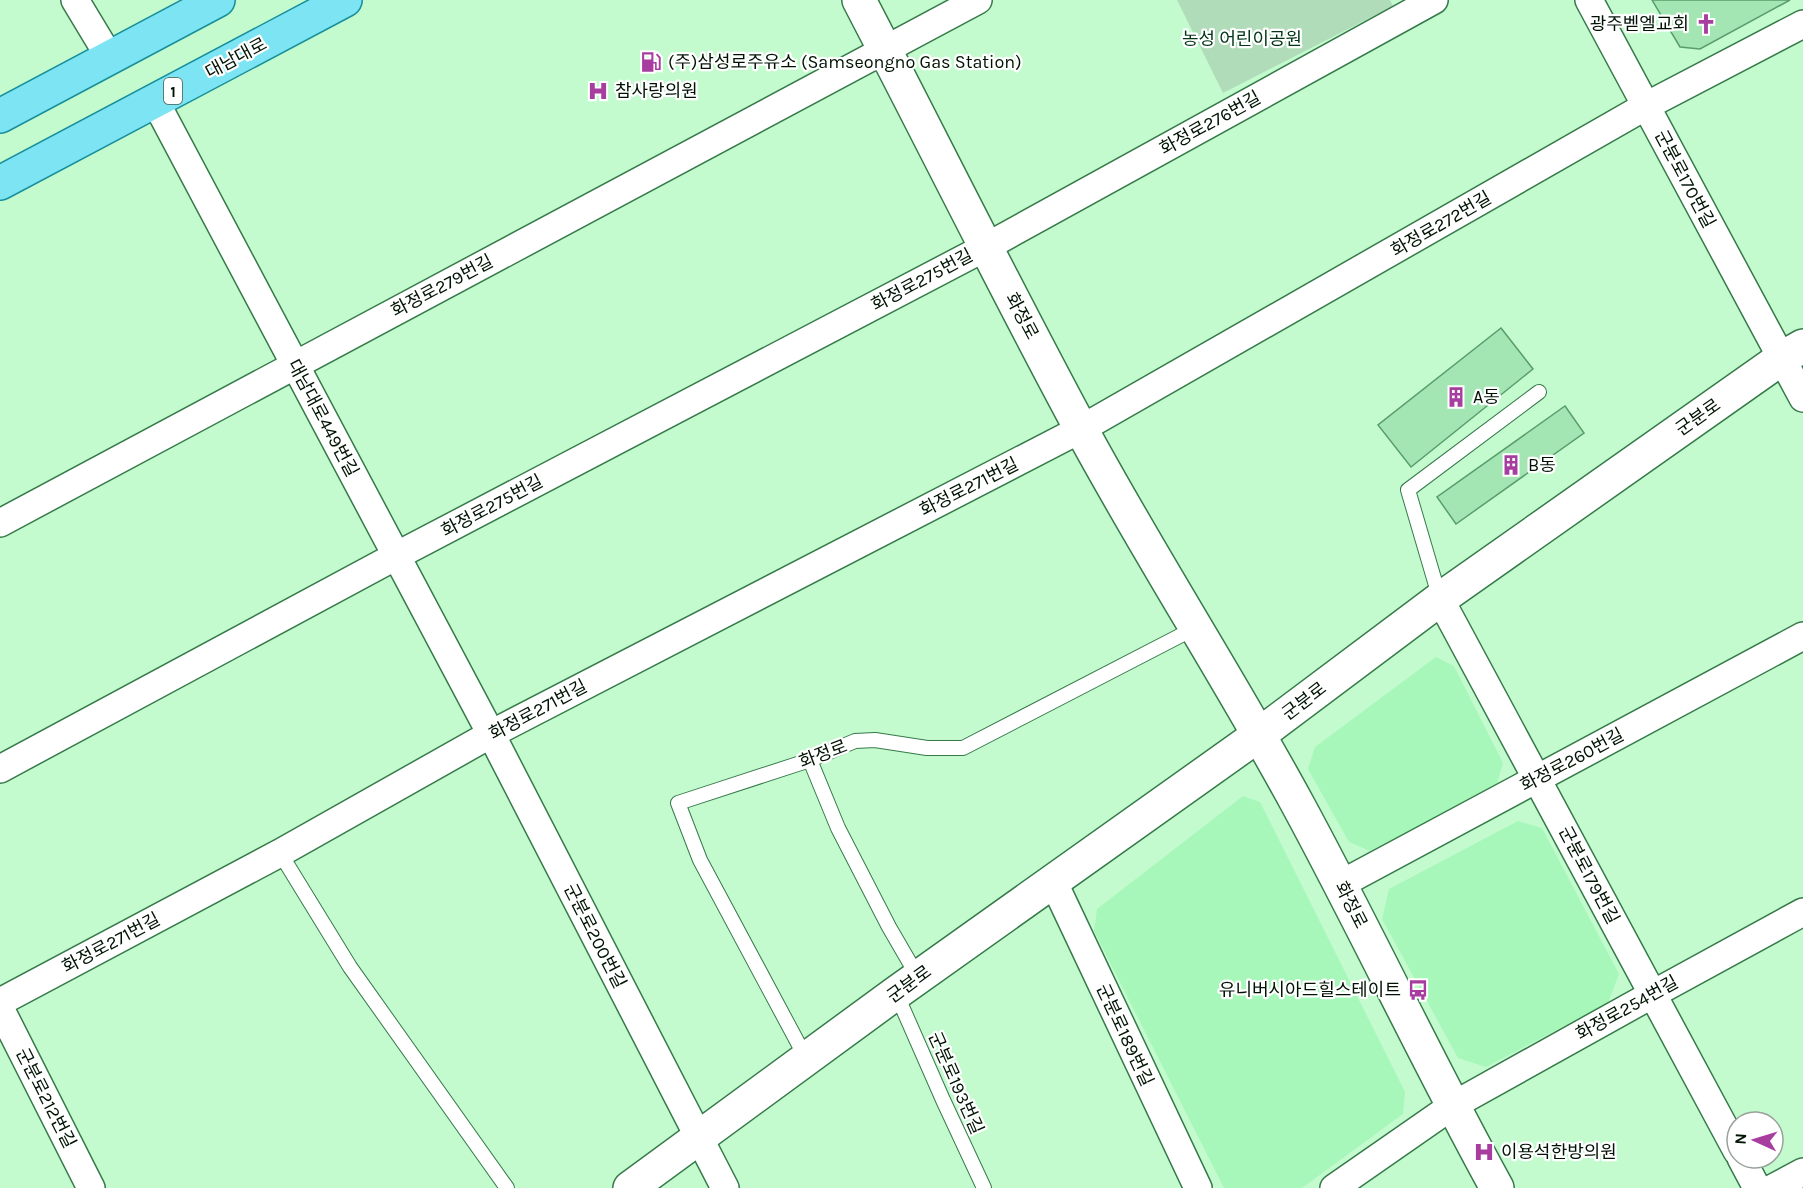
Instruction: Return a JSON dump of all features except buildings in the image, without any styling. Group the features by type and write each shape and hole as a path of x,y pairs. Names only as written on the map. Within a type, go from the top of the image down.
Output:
{"main road":[{"path":"0,116 218,0"},
{"name":"대남대로","path":"0,183 345,0"}],"street":[{"path":"75,0 110,58"},
{"name":"화정로","path":"859,0 1081,429 1195,628 1260,734 1341,884 1452,1106 1497,1188"},
{"name":"화정로279번길","path":"0,523 978,0"},
{"name":"화정로276번길","path":"986,247 1434,0"},
{"name":"군분로170번길","path":"1589,0 1646,106 1792,352 1803,398"},
{"name":"화정로272번길","path":"1081,429 1646,106 1803,24"},
{"name":"대남대로449번길","path":"155,101 491,734"},
{"name":"화정로275번길","path":"0,769 396,556 986,247"},
{"name":"군분로","path":"630,1188 907,985 1260,734 1440,599 1792,352"},
{"name":"화정로271번길","path":"0,1002 280,853 491,734 1081,429"},
{"name":"군분로179번길","path":"1440,599 1725,1129"},
{"name":"화정로260번길","path":"1341,884 1803,636"},
{"name":"군분로200번길","path":"491,734 725,1188"},
{"name":"군분로189번길","path":"1053,881 1198,1188"},
{"name":"화정로254번길","path":"1334,1188 1452,1106 1803,912"},
{"name":"군분로212번길","path":"0,1008 91,1188"},
{"path":"1746,1170 1756,1188"},
{"path":"1773,1188 1803,1172"}],"lane":[{"path":"1440,599 1408,490 1539,392"},
{"name":"화정로","path":"807,1058 700,860 678,803 810,760 855,741 875,740 927,748 963,748 1195,628"},
{"name":"군분로193번길","path":"810,760 843,838 889,927 943,1100 984,1188"},
{"path":"280,853 350,967 507,1188"}],"shaded area":[{"path":"1436,657 1454,666 1503,763 1496,787 1370,851 1349,842 1308,769 1315,747"},
{"path":"1243,796 1260,802 1405,1092 1403,1114 1302,1188 1224,1188 1094,931 1097,909"},
{"path":"1518,821 1542,828 1619,974 1608,1003 1486,1067 1458,1058 1382,919 1389,889"}],"green space":[{"name":"농성 어린이공원","path":"1177,0 1390,0 1393,6 1223,93"}],"place":[{"name":"광주벧엘교회","path":"1706,24"},
{"name":"(주)삼성로주유소 (Samseongno Gas Station)","path":"651,62"},
{"name":"참사랑의원","path":"598,91"},
{"name":"A동","path":"1456,397"},
{"name":"B동","path":"1511,465"},
{"name":"유니버시아드힐스테이트","path":"1418,990"},
{"name":"이용석한방의원","path":"1484,1152"}]}
